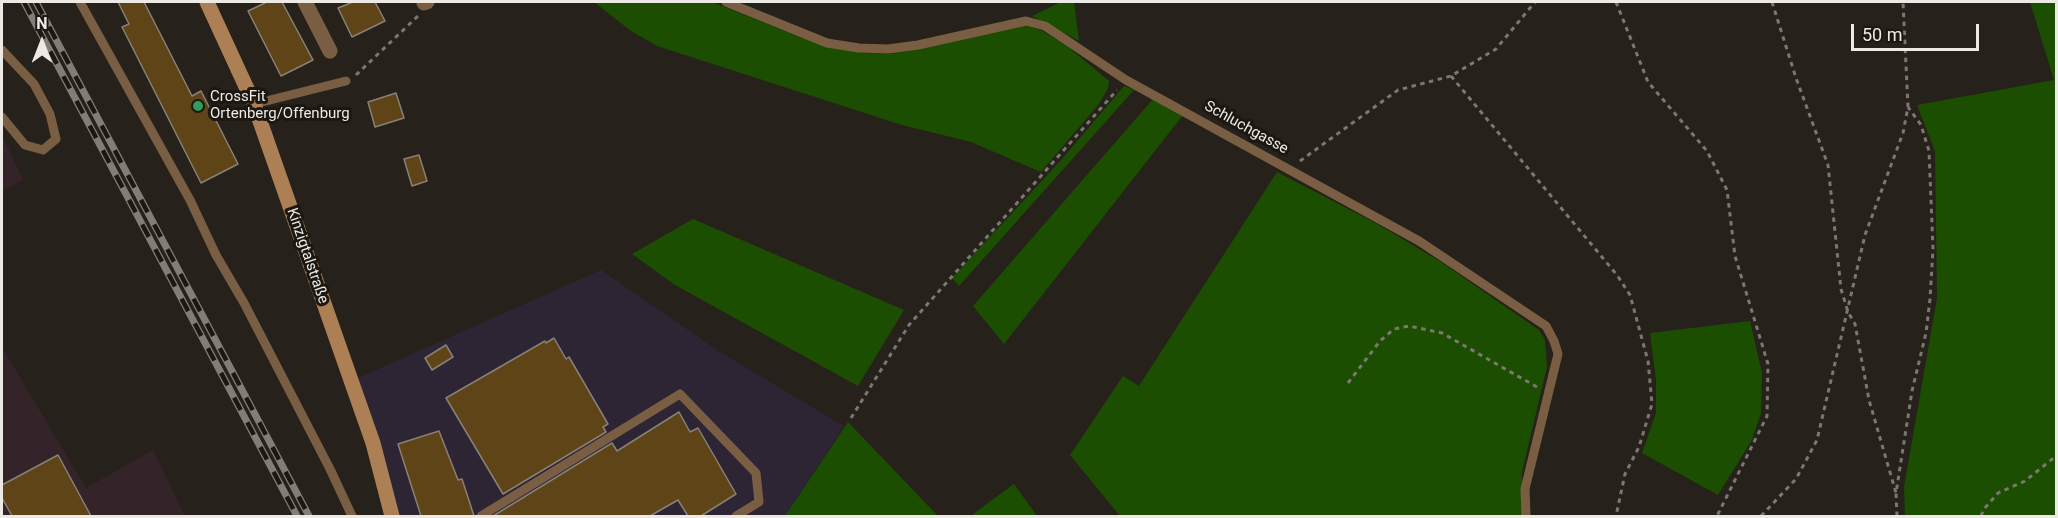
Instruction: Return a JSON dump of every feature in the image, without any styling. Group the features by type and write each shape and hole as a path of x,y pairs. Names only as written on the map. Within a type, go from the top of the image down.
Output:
{"main road":[{"name":"Kinzigtalstraße","path":"207,2 254,104 373,443 392,516"}],"street":[{"path":"305,2 330,51"}],"lane":[{"path":"80,2 190,200 216,255 244,303 352,516"},
{"name":"Schluchgasse","path":"726,2 827,43 859,48 888,49 918,45 1026,21 1045,26 1126,80 1419,241 1546,326 1558,354 1525,489 1526,516"},
{"path":"2,50 34,84 50,114 56,139 43,150 25,145 2,117"},
{"path":"254,104 346,81"},
{"path":"481,516 680,394 756,473 759,502 736,516"}],"path":[{"path":"346,81 358,74 383,47 408,27 424,2"},
{"path":"1289,169 1398,90 1451,76 1496,49 1535,2"},
{"path":"1616,2 1648,82 1707,152 1727,190 1735,255 1767,364 1767,416 1717,516"},
{"path":"1772,2 1796,78 1828,165 1841,289 1848,312 1856,324 1869,400 1896,493"},
{"path":"1761,516 1796,479 1817,440 1865,235 1903,133 1908,107 1903,2"},
{"path":"1451,76 1617,275 1630,295 1648,361 1652,404 1639,447 1625,474 1616,516"},
{"path":"851,418 909,325 1126,80"},
{"path":"1897,516 1896,493 1912,391 1926,333 1933,249 1929,152 1921,125 1908,107"},
{"path":"1348,383 1380,341 1394,329 1409,326 1442,333 1548,394"},
{"path":"1981,516 1998,493 2025,481 2056,456"}],"shaded area":[{"path":"2,135 23,180 2,191"},
{"path":"601,270 720,352 844,426 785,516 399,516 358,378"},
{"path":"2,347 86,488 153,450 185,516 2,516"}],"green space":[{"path":"594,2 712,2 805,39 863,53 891,54 1018,25 1028,26 1043,31 1067,46 1109,81 1108,88 1099,104 1041,172 971,142 902,125 657,46 631,31"},
{"path":"1061,2 1074,2 1079,41 1032,16"},
{"path":"2030,2 2056,2 2056,516 1905,516 1904,487 1937,298 1935,151 1917,105 2054,80"},
{"path":"1124,86 1134,90 959,286 952,278 1062,159"},
{"path":"1153,99 1183,115 1004,344 973,306"},
{"path":"1277,172 1379,225 1441,262 1539,330 1545,340 1547,367 1522,472 1522,516 1120,516 1070,455 1123,376 1139,386"},
{"path":"693,219 904,310 858,386 675,285 632,254"},
{"path":"1750,321 1762,373 1761,413 1752,440 1718,495 1642,453 1656,413 1656,380 1650,333"},
{"path":"848,422 938,516 785,516"},
{"path":"1014,484 1037,516 975,516 973,514"}],"building":[{"path":"118,2 144,2 192,96 201,91 238,164 201,183 122,27 129,24"},
{"path":"267,2 282,2 313,60 281,76 248,11"},
{"path":"353,2 375,2 385,21 352,37 338,8"},
{"path":"396,93 404,118 375,127 368,102"},
{"path":"419,155 427,181 412,186 404,159"},
{"path":"554,338 566,359 569,357 608,424 603,427 606,432 503,494 446,398"},
{"path":"446,345 453,357 432,370 425,358"},
{"path":"679,412 690,432 698,428 736,494 701,516 688,516 678,500 650,516 493,516 612,443 617,451"},
{"path":"439,431 458,480 462,479 474,516 421,516 398,444"},
{"path":"58,455 91,516 12,516 2,498 2,485"}],"railway":[{"path":"24,2 297,516"},
{"path":"36,2 309,516"}],"place":[{"name":"CrossFit Ortenberg/Offenburg","path":"198,106"}]}
